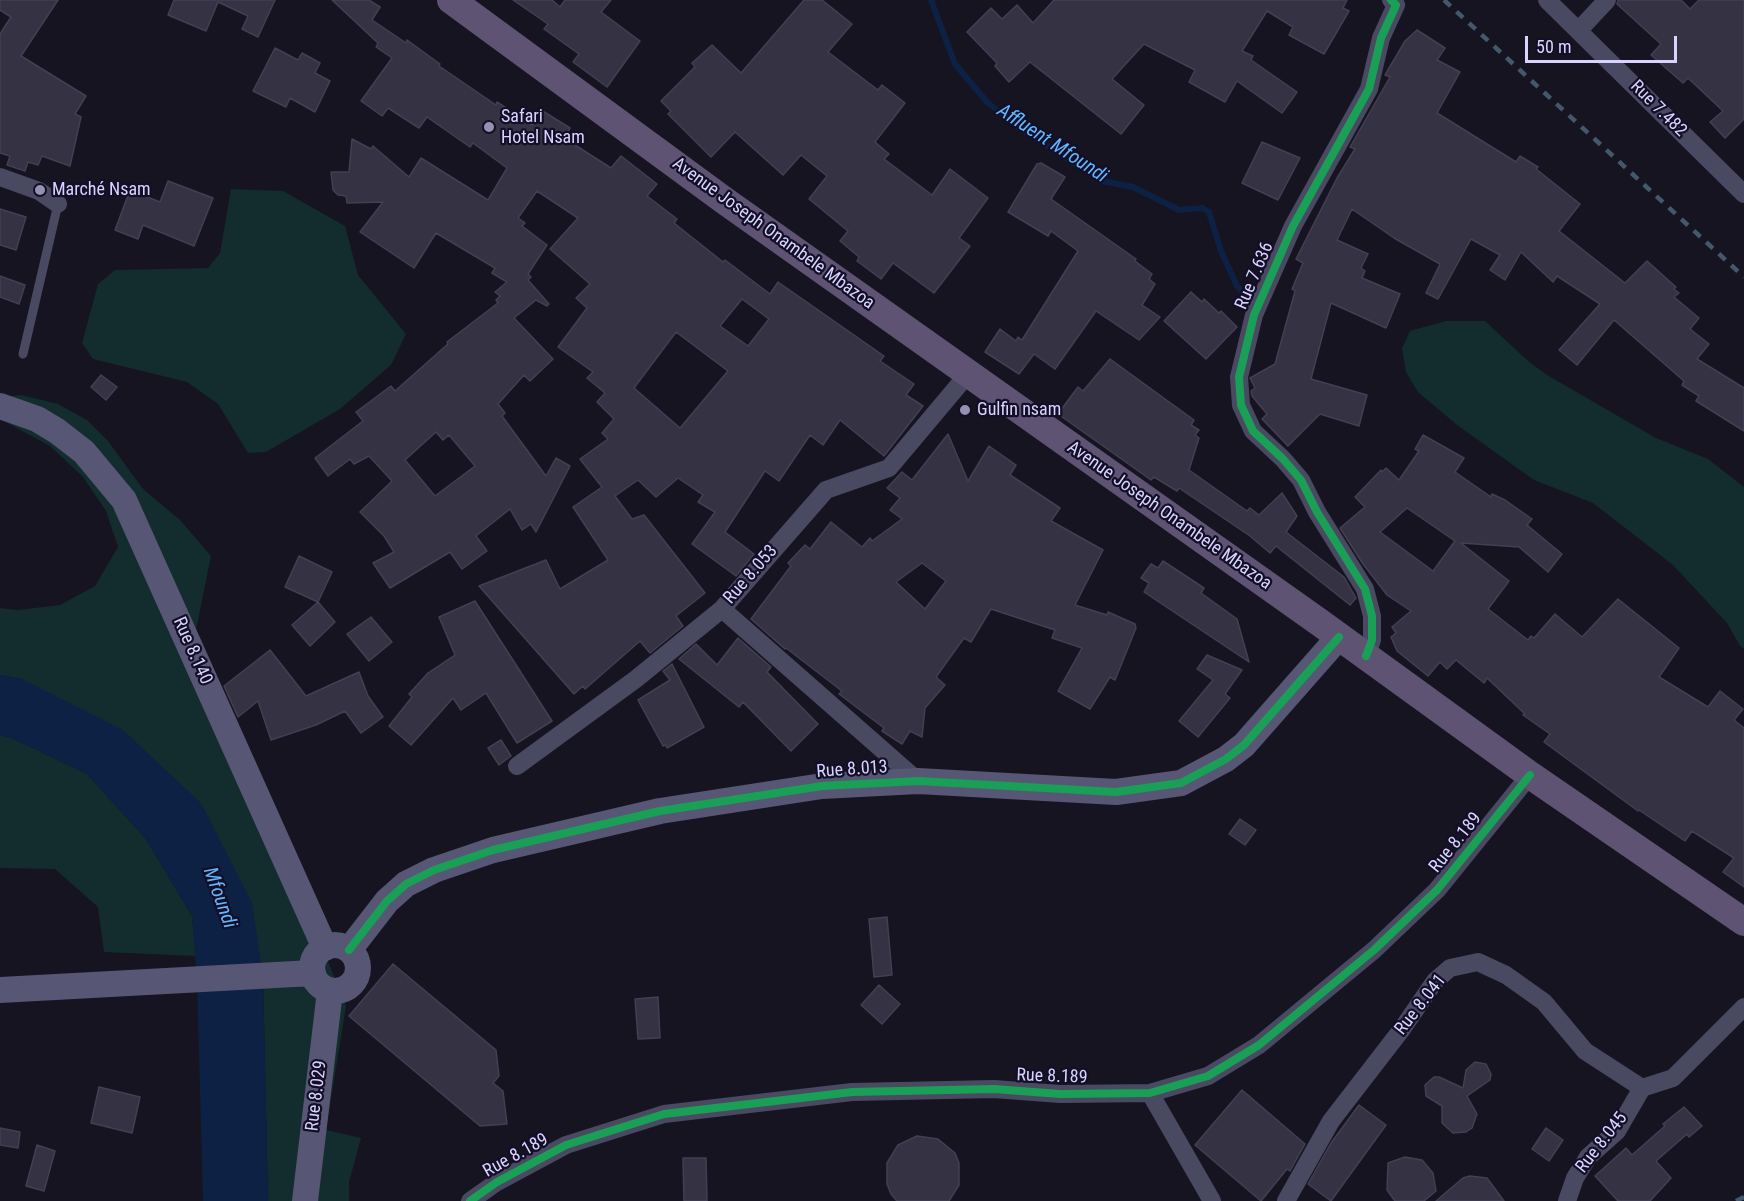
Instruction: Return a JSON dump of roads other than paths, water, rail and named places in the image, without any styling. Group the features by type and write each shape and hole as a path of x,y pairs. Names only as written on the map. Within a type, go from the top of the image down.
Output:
{"main road":[{"name":"Avenue Joseph Onambele Mbazoa","path":"452,0 725,201 1530,775 1744,922"},
{"name":"Rue 8.140","path":"0,406 36,419 57,431 84,452 124,500 337,949"},
{"name":"Rue 8.013","path":"337,949 406,884 434,870 493,850 660,811 822,786 918,781 1116,792 1181,783 1227,759 1244,745 1339,637"},
{"path":"0,990 263,976 321,982 341,991 351,986 357,978 359,967 356,957 337,949 314,959 321,982"},
{"name":"Rue 8.029","path":"305,1201 321,982"}],"street":[{"name":"Rue 7.636","path":"1366,656 1372,640 1372,616 1365,589 1301,480 1283,459 1253,431 1241,405 1239,377 1254,315 1293,226 1369,89 1381,38 1396,4 1391,0"},
{"name":"Rue 7.482","path":"1547,0 1744,194"},
{"path":"1580,30 1607,0"},
{"path":"0,177 39,192 58,204"},
{"name":"Rue 8.053","path":"517,766 636,679 722,609 826,490 889,468 968,374"},
{"path":"722,609 918,781"},
{"name":"Rue 8.189","path":"470,1201 497,1182 566,1145 664,1114 852,1092 994,1089 1060,1094 1150,1093 1208,1076 1259,1045 1374,950 1437,890 1530,775"},
{"name":"Rue 8.041","path":"1286,1201 1331,1120 1402,1029 1435,981 1450,968 1479,962 1506,975 1545,1002 1585,1051 1642,1088"},
{"path":"1642,1088 1673,1078 1744,1007"},
{"name":"Rue 8.045","path":"1568,1201 1575,1178 1588,1157 1617,1131 1642,1088"},
{"path":"1150,1093 1212,1201"}],"lane":[{"path":"23,354 58,204"}],"water":[{"name":"Mfoundi","path":"0,675 22,679 123,730 201,803 252,903 263,976 268,1201 203,1201 197,980 192,916 146,839 87,774 12,738 0,735"}],"waterway":[{"name":"Affluent Mfoundi","path":"931,0 955,64 987,102 1016,126 1102,181 1133,187 1179,210 1202,208 1209,212 1221,251 1237,286 1251,301"}],"railway":[{"path":"1444,0 1744,277"},
{"path":"1736,1201 1744,1197"}],"place":[{"name":"Safari Hotel Nsam","path":"489,127"},
{"name":"Marché Nsam","path":"40,190"},
{"name":"Gulfin nsam","path":"965,410"}]}
